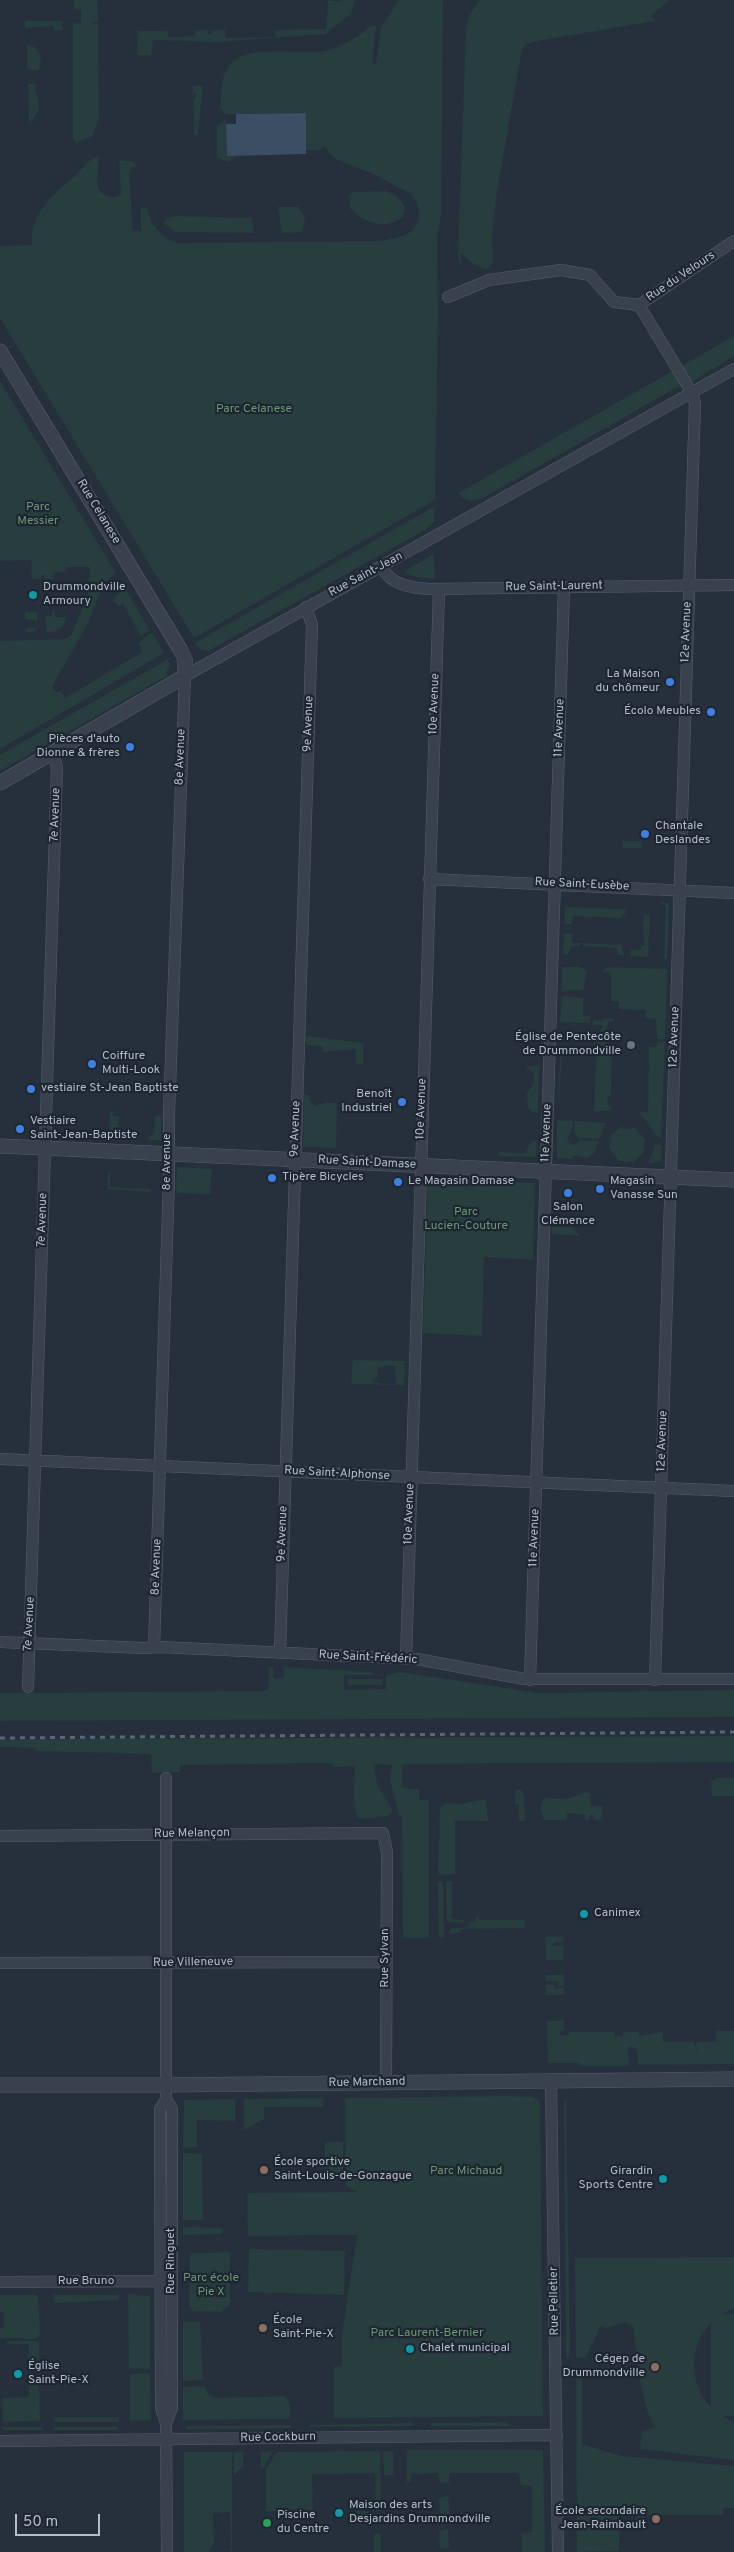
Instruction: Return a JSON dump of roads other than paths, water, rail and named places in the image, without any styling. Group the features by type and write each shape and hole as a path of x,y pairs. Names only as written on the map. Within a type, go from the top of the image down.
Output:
{"street":[{"name":"Rue du Velours","path":"692,393 639,305 734,241"},
{"path":"448,297 490,280 561,270 590,275 614,302 639,305"},
{"name":"Rue Celanese","path":"0,351 184,655 185,676"},
{"name":"Rue Saint-Jean","path":"0,783 306,607 382,567 734,369"},
{"name":"12e Avenue","path":"655,1680 695,403 692,393"},
{"name":"Rue Saint-Laurent","path":"382,567 390,578 415,588 734,584"},
{"name":"11e Avenue","path":"530,1680 564,586"},
{"name":"10e Avenue","path":"406,1659 439,589"},
{"name":"9e Avenue","path":"280,1653 312,625 310,613 306,607"},
{"name":"8e Avenue","path":"154,1647 185,676"},
{"name":"7e Avenue","path":"28,1687 31,1644 57,767 53,753"},
{"name":"Rue Saint-Eusèbe","path":"429,879 734,893"},
{"name":"Rue Saint-Damase","path":"0,1146 734,1180"},
{"name":"Rue Saint-Alphonse","path":"0,1459 734,1491"},
{"name":"Rue Saint-Frédéric","path":"0,1642 406,1659 530,1680 734,1679"},
{"name":"Rue Ringuet","path":"166,1778 166,2092 172,2109 166,2281 172,2408 166,2423 167,2552"},
{"name":"Rue Melançon","path":"0,1836 383,1833"},
{"name":"Rue Sylvan","path":"383,1833 387,1852 386,2083"},
{"name":"Rue Villeneuve","path":"0,1963 386,1962"},
{"name":"Rue Marchand","path":"0,2085 166,2092 386,2083 734,2079"},
{"name":"Rue Pelletier","path":"551,2081 558,2552"},
{"name":"Rue Bruno","path":"0,2282 166,2281"},
{"name":"Rue Cockburn","path":"0,2441 557,2435"}],"water":[{"path":"306,113 306,154 227,156 226,124 236,124 236,114"}],"railway":[{"path":"0,1738 734,1732"}],"place":[{"name":"Drummondville Armoury","path":"33,595"},
{"name":"La Maison du chômeur","path":"670,682"},
{"name":"Écolo Meubles","path":"711,712"},
{"name":"Pièces d'auto Dionne & frères","path":"130,747"},
{"name":"Chantale Deslandes","path":"645,834"},
{"name":"Église de Pentecôte de Drummondville","path":"631,1045"},
{"name":"Coiffure Multi-Look","path":"92,1064"},
{"name":"vestiaire St-Jean Baptiste","path":"31,1089"},
{"name":"Benoît Industriel","path":"402,1102"},
{"name":"Vestiaire Saint-Jean-Baptiste","path":"20,1129"},
{"name":"Tipère Bicycles","path":"272,1178"},
{"name":"Le Magasin Damase","path":"398,1182"},
{"name":"Magasin Vanasse Sun","path":"600,1189"},
{"name":"Salon Clémence","path":"568,1193"},
{"name":"Canimex","path":"584,1914"},
{"name":"École sportive Saint-Louis-de-Gonzague","path":"264,2170"},
{"name":"Girardin Sports Centre","path":"663,2179"},
{"name":"École Saint-Pie-X","path":"263,2328"},
{"name":"Chalet municipal","path":"410,2349"},
{"name":"Cégep de Drummondville","path":"655,2367"},
{"name":"Église Saint-Pie-X","path":"18,2374"},
{"name":"Maison des arts Desjardins Drummondville","path":"339,2513"},
{"name":"École secondaire Jean-Raimbault","path":"656,2519"},
{"name":"Piscine du Centre","path":"267,2523"}],"park label":[{"name":"Parc Celanese","path":"254,410"},
{"name":"Parc Messier","path":"38,515"},
{"name":"Parc Lucien-Couture","path":"466,1220"},
{"name":"Parc Michaud","path":"466,2172"},
{"name":"Parc école Pie X","path":"211,2286"},
{"name":"Parc Laurent-Bernier","path":"427,2334"}]}
